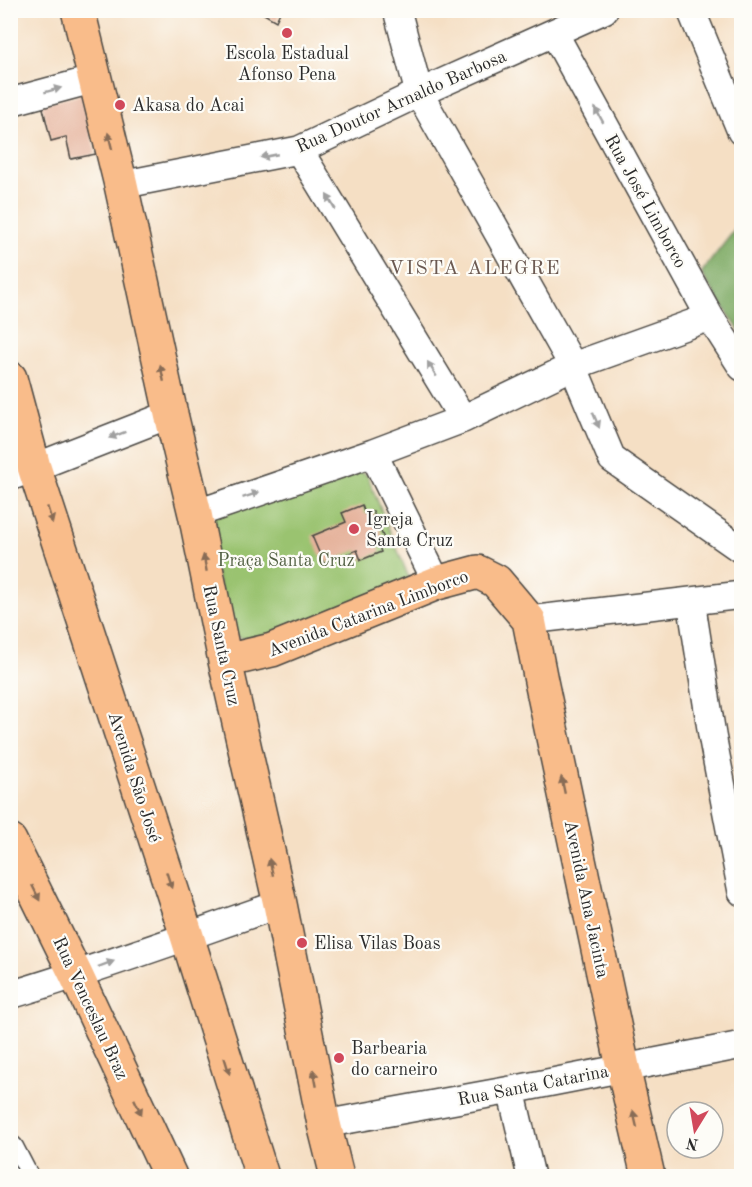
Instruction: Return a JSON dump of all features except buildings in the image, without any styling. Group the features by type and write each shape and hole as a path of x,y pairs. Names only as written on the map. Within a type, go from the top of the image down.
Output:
{"main road":[{"name":"Rua Santa Cruz","path":"78,10 121,185 195,514 225,661 280,904 324,1124 337,1176"},
{"name":"Avenida São José","path":"10,378 22,472 187,936 262,1176"},
{"name":"Avenida Catarina Limborco","path":"225,661 272,650 437,583 474,572 496,581 529,620"},
{"name":"Avenida Ana Jacinta","path":"529,620 648,1176"},
{"name":"Rua Venceslau Braz","path":"10,840 170,1176"}],"street":[{"path":"397,10 419,93 573,366 612,459 741,550"},
{"name":"Rua Doutor Arnaldo Barbosa","path":"121,185 300,150 419,93 604,10"},
{"path":"691,10 741,131"},
{"name":"Rua José Limborco","path":"554,33 710,317 741,367"},
{"path":"10,102 95,79"},
{"path":"300,150 463,419"},
{"path":"195,514 373,453 463,419 573,366 710,317"},
{"path":"22,472 171,414"},
{"path":"373,453 437,583"},
{"path":"529,620 741,595"},
{"path":"691,601 712,735 741,892"},
{"path":"10,995 76,975 280,904"},
{"name":"Rua Santa Catarina","path":"324,1124 741,1045"},
{"path":"511,1090 531,1176"},
{"path":"10,1149 24,1176"}],"green space":[{"path":"741,222 741,333 701,273"},
{"name":"Praça Santa Cruz","path":"353,468 367,475 409,578 265,643 233,636 205,532 214,514"}],"railway":[{"path":"10,1162 17,1176"}],"place":[{"name":"Escola Estadual Afonso Pena","path":"287,33"},
{"name":"Akasa do Acai","path":"120,105"},
{"name":"Igreja Santa Cruz","path":"354,529"},
{"name":"Elisa Vilas Boas","path":"302,943"},
{"name":"Barbearia do carneiro","path":"339,1058"}],"district":[{"name":"VISTA ALEGRE","path":"475,267"}]}
